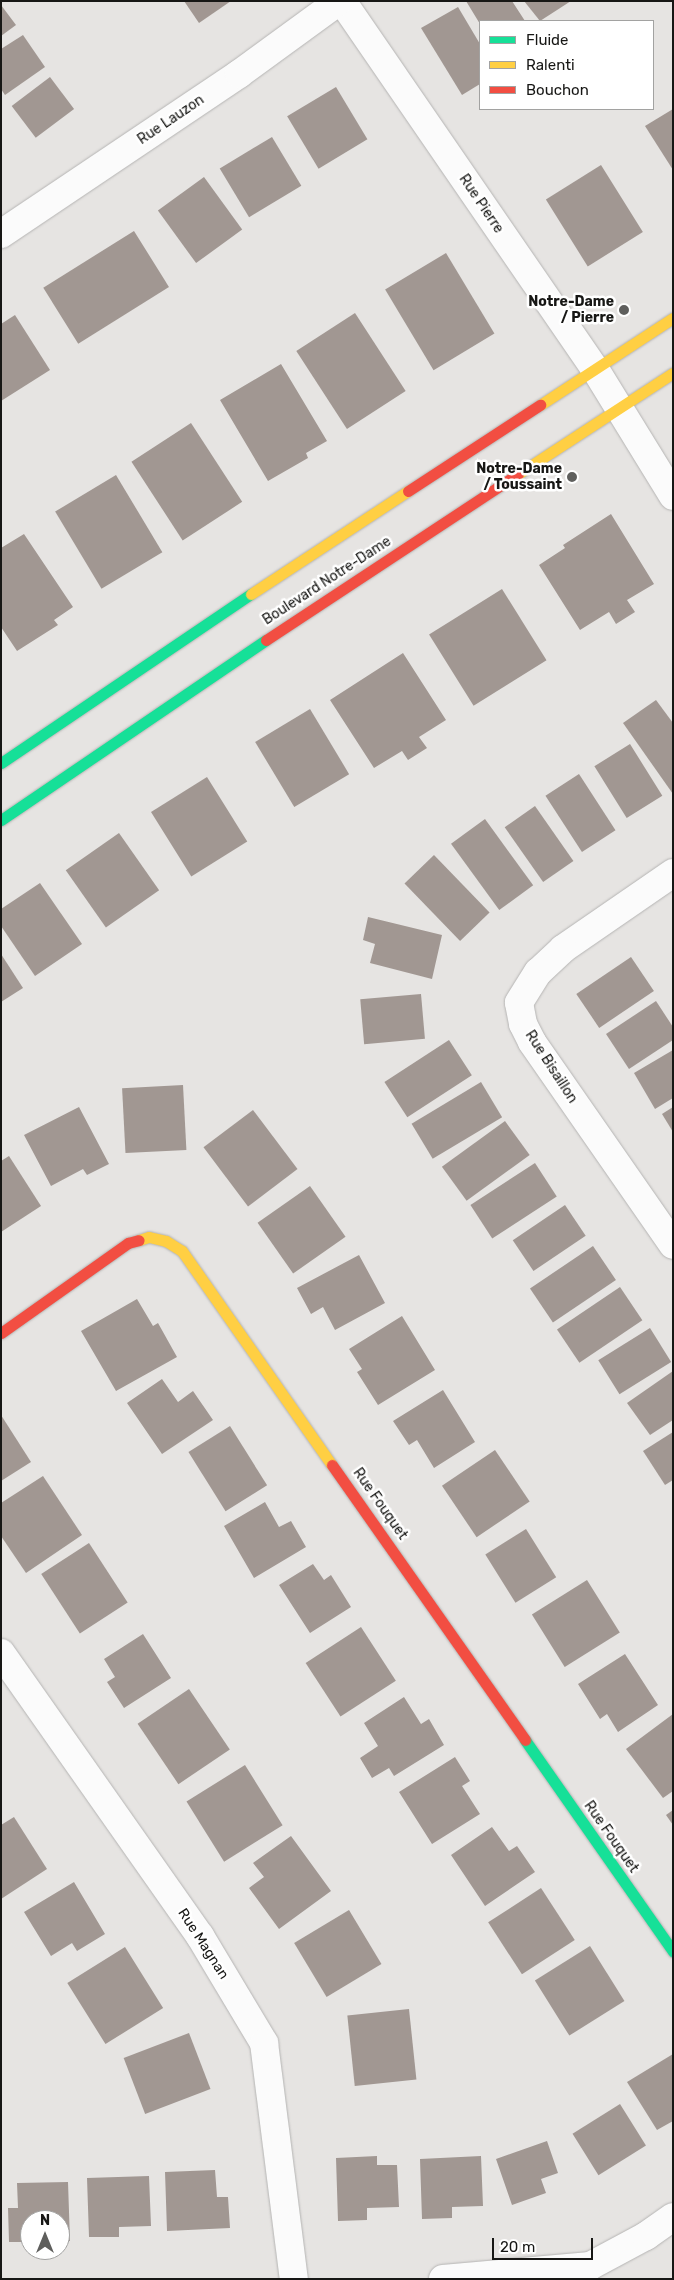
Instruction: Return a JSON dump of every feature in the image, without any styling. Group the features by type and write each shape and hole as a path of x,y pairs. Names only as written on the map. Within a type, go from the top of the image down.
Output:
{"street":[{"name":"Rue Lauzon","path":"3,230 231,80 341,1"},
{"name":"Rue Pierre","path":"341,1 595,369 673,496"},
{"path":"1,763 229,608 673,318"},
{"name":"Boulevard Notre-Dame","path":"1,820 177,698 673,373"},
{"name":"Rue Bisaillon","path":"673,873 563,949 538,972 520,1003 523,1024 532,1042 673,1245"},
{"name":"Rue Fouquet","path":"1,1333 128,1243 149,1237 166,1241 182,1251 673,1952"},
{"name":"Rue Magnan","path":"1,1653 200,1936 264,2043 294,2279"},
{"path":"443,2279 590,2266 646,2236 673,2217"}],"building":[{"path":"184,1 231,1 199,23"},
{"path":"466,1 512,1 524,20 479,20 479,22"},
{"path":"524,1 571,1 542,20 539,20"},
{"path":"1,5 16,25 1,36"},
{"path":"458,7 479,42 479,85 462,95 421,28"},
{"path":"23,35 45,67 5,95 1,89 1,49"},
{"path":"50,77 74,109 36,138 12,106"},
{"path":"336,87 367,139 319,169 287,116"},
{"path":"673,109 673,170 645,126"},
{"path":"272,137 301,186 249,217 220,168"},
{"path":"601,165 643,232 588,266 546,199"},
{"path":"204,177 242,230 196,263 158,211"},
{"path":"134,231 169,287 78,344 43,288"},
{"path":"446,253 494,334 434,370 385,290"},
{"path":"355,313 406,391 347,429 296,351"},
{"path":"15,315 50,370 1,401 1,324"},
{"path":"281,364 327,441 306,453 308,458 268,481 220,400"},
{"path":"191,423 242,502 183,541 131,462"},
{"path":"116,475 162,552 101,589 55,512"},
{"path":"611,514 654,584 627,600 635,612 616,624 609,612 580,630 539,565 565,548 563,545"},
{"path":"24,534 73,607 54,620 58,625 17,651 1,627 1,548"},
{"path":"502,589 547,660 474,706 429,635"},
{"path":"403,653 446,720 419,737 427,748 408,760 402,751 374,768 330,700"},
{"path":"656,700 673,723 673,794 623,723"},
{"path":"310,709 349,774 294,807 255,742"},
{"path":"630,744 662,796 627,818 594,766"},
{"path":"579,774 615,830 582,852 545,796"},
{"path":"207,777 247,841 191,876 151,812"},
{"path":"535,806 573,861 543,882 505,827"},
{"path":"485,819 533,885 499,910 451,844"},
{"path":"119,833 159,890 106,928 66,870"},
{"path":"434,855 490,913 460,941 405,883"},
{"path":"40,883 82,944 35,976 1,926 1,909"},
{"path":"368,917 442,935 432,979 370,963 375,944 363,940"},
{"path":"1,954 23,988 1,1002"},
{"path":"631,957 654,991 599,1028 576,994"},
{"path":"421,994 425,1039 364,1044 360,999"},
{"path":"656,1001 673,1027 673,1040 629,1069 606,1034"},
{"path":"449,1040 472,1075 407,1117 384,1082"},
{"path":"673,1050 673,1098 655,1109 634,1073"},
{"path":"481,1082 502,1117 433,1159 412,1124"},
{"path":"183,1085 186,1150 125,1153 122,1088"},
{"path":"79,1107 109,1164 87,1175 83,1169 51,1186 24,1135"},
{"path":"673,1107 673,1132 662,1114"},
{"path":"253,1110 298,1169 248,1206 203,1147"},
{"path":"505,1121 530,1155 467,1201 442,1167"},
{"path":"9,1156 41,1206 1,1232 1,1161"},
{"path":"535,1163 557,1197 492,1238 470,1205"},
{"path":"310,1186 346,1237 293,1273 258,1223"},
{"path":"565,1205 586,1236 533,1271 513,1240"},
{"path":"593,1246 616,1280 553,1322 530,1288"},
{"path":"359,1255 385,1303 335,1330 323,1307 311,1314 297,1288"},
{"path":"620,1287 642,1320 579,1363 557,1329"},
{"path":"137,1299 153,1326 158,1323 177,1357 116,1391 81,1331"},
{"path":"402,1316 435,1370 378,1405 357,1372 362,1369 349,1349"},
{"path":"650,1328 671,1362 619,1394 598,1360"},
{"path":"673,1371 673,1420 650,1435 627,1403"},
{"path":"162,1379 178,1402 193,1391 213,1420 162,1454 127,1403"},
{"path":"443,1390 475,1442 434,1468 417,1440 409,1445 393,1421"},
{"path":"1,1415 31,1462 1,1481"},
{"path":"230,1426 267,1485 226,1511 188,1452"},
{"path":"673,1432 673,1480 665,1485 643,1451"},
{"path":"495,1450 530,1501 477,1537 442,1486"},
{"path":"43,1476 82,1535 26,1573 1,1536 1,1503"},
{"path":"265,1502 279,1527 291,1521 306,1547 254,1578 224,1526"},
{"path":"526,1529 556,1577 515,1603 485,1554"},
{"path":"89,1543 128,1603 80,1634 41,1574"},
{"path":"313,1564 324,1580 331,1575 351,1607 310,1633 279,1585"},
{"path":"587,1580 620,1633 565,1667 532,1614"},
{"path":"361,1627 396,1681 341,1717 306,1663"},
{"path":"143,1634 171,1678 124,1708 107,1682 115,1677 104,1659"},
{"path":"625,1654 658,1705 618,1732 607,1714 600,1719 578,1684"},
{"path":"189,1689 230,1750 178,1784 138,1724"},
{"path":"404,1697 421,1724 429,1719 444,1745 394,1776 389,1768 372,1778 360,1758 378,1746 364,1723"},
{"path":"673,1714 673,1791 663,1798 626,1749"},
{"path":"455,1757 470,1781 462,1786 480,1814 432,1844 399,1792"},
{"path":"245,1765 283,1825 224,1862 186,1802"},
{"path":"673,1810 673,1825 666,1815"},
{"path":"14,1817 47,1869 1,1899 1,1825"},
{"path":"492,1827 509,1851 517,1846 535,1872 485,1906 451,1855"},
{"path":"291,1836 331,1891 279,1929 249,1888 264,1877 253,1863"},
{"path":"74,1882 105,1934 77,1951 72,1943 51,1956 24,1912"},
{"path":"541,1888 575,1940 522,1974 488,1922"},
{"path":"349,1910 381,1964 327,1997 294,1943"},
{"path":"590,1946 624,2001 569,2036 535,1980"},
{"path":"125,1947 163,2008 105,2044 67,1983"},
{"path":"409,2009 416,2080 355,2086 347,2015"},
{"path":"189,2033 211,2089 145,2114 124,2058"},
{"path":"673,2054 673,2121 657,2130 627,2082"},
{"path":"620,2104 646,2146 598,2175 573,2134"},
{"path":"547,2141 558,2173 541,2179 546,2193 512,2205 496,2159"},
{"path":"377,2156 377,2165 397,2165 399,2207 367,2208 367,2220 338,2221 336,2158"},
{"path":"481,2156 483,2206 452,2207 452,2218 422,2219 420,2159"},
{"path":"215,2170 217,2197 228,2197 230,2228 167,2231 165,2172"},
{"path":"149,2176 151,2226 119,2227 119,2237 89,2237 87,2178"},
{"path":"68,2182 69,2210 20,2210 20,2242 9,2242 8,2208 18,2208 17,2183"}],"traffic: fast":[{"path":"1,763 251,594"},
{"path":"1,820 266,640"},
{"path":"525,1740 673,1951"}],"traffic: slow":[{"path":"540,405 673,318"},
{"path":"518,474 673,373"},
{"path":"251,594 408,491"},
{"path":"139,1240 149,1237 166,1241 182,1251 332,1465"}],"traffic: jam":[{"path":"408,491 540,405"},
{"path":"266,640 518,474"},
{"path":"1,1333 128,1243 139,1240"},
{"path":"332,1465 525,1740"}],"place":[{"name":"Notre-Dame / Pierre","path":"624,310"},
{"name":"Notre-Dame / Toussaint","path":"572,477"}]}
